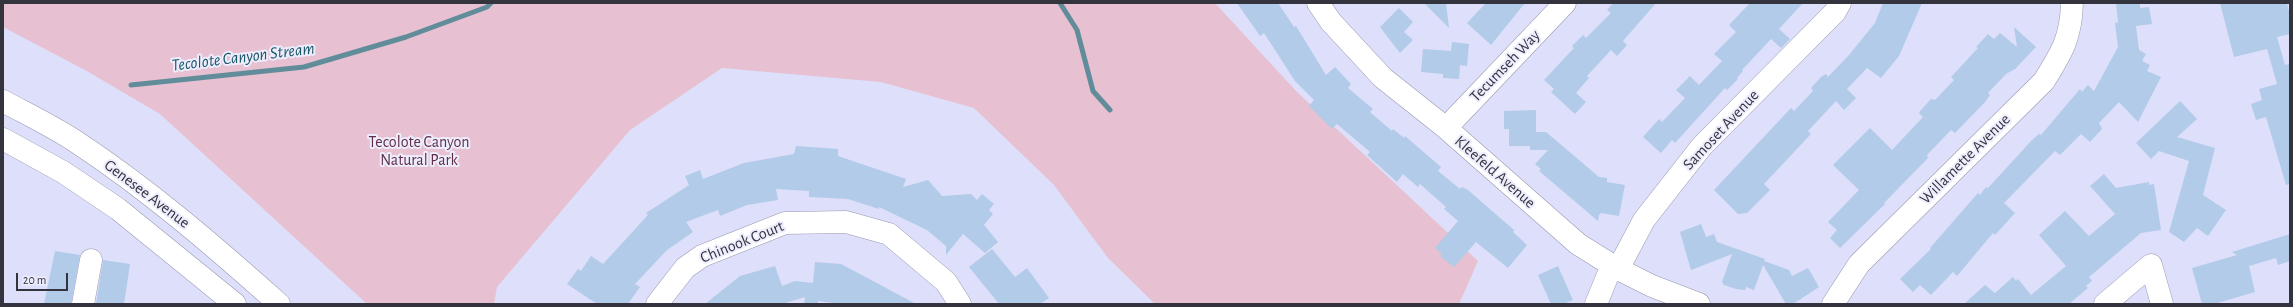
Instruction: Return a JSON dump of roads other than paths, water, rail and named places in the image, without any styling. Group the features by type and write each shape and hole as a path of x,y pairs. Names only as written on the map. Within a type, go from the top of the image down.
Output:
{"street":[{"name":"Kleefeld Avenue","path":"1318,3 1331,22 1383,78 1446,128 1578,244 1615,267 1652,286 1699,304"},
{"name":"Tecumseh Way","path":"1446,128 1565,3"},
{"name":"Samoset Avenue","path":"1596,304 1615,267 1644,220 1702,146 1835,12 1840,3"},
{"name":"Willamette Avenue","path":"1834,304 1859,264 2044,81 2065,45 2072,23 2072,3"},
{"name":"Genesee Avenue","path":"3,101 74,140 142,188 217,249 279,304"},
{"name":"Genesee Avenue","path":"3,139 63,172 118,209 235,304"},
{"name":"Chinook Court","path":"656,304 685,268 702,256 785,223 846,222 889,234 946,282 960,304"},
{"path":"83,304 91,260"},
{"path":"2105,304 2151,265 2162,304"}],"waterway":[{"name":"Tecolote Canyon Stream","path":"131,85 304,67 406,37 487,7 491,3"},
{"path":"1060,3 1077,30 1093,91 1110,110"}],"park label":[{"name":"Tecolote Canyon Natural Park","path":"419,151"}]}
